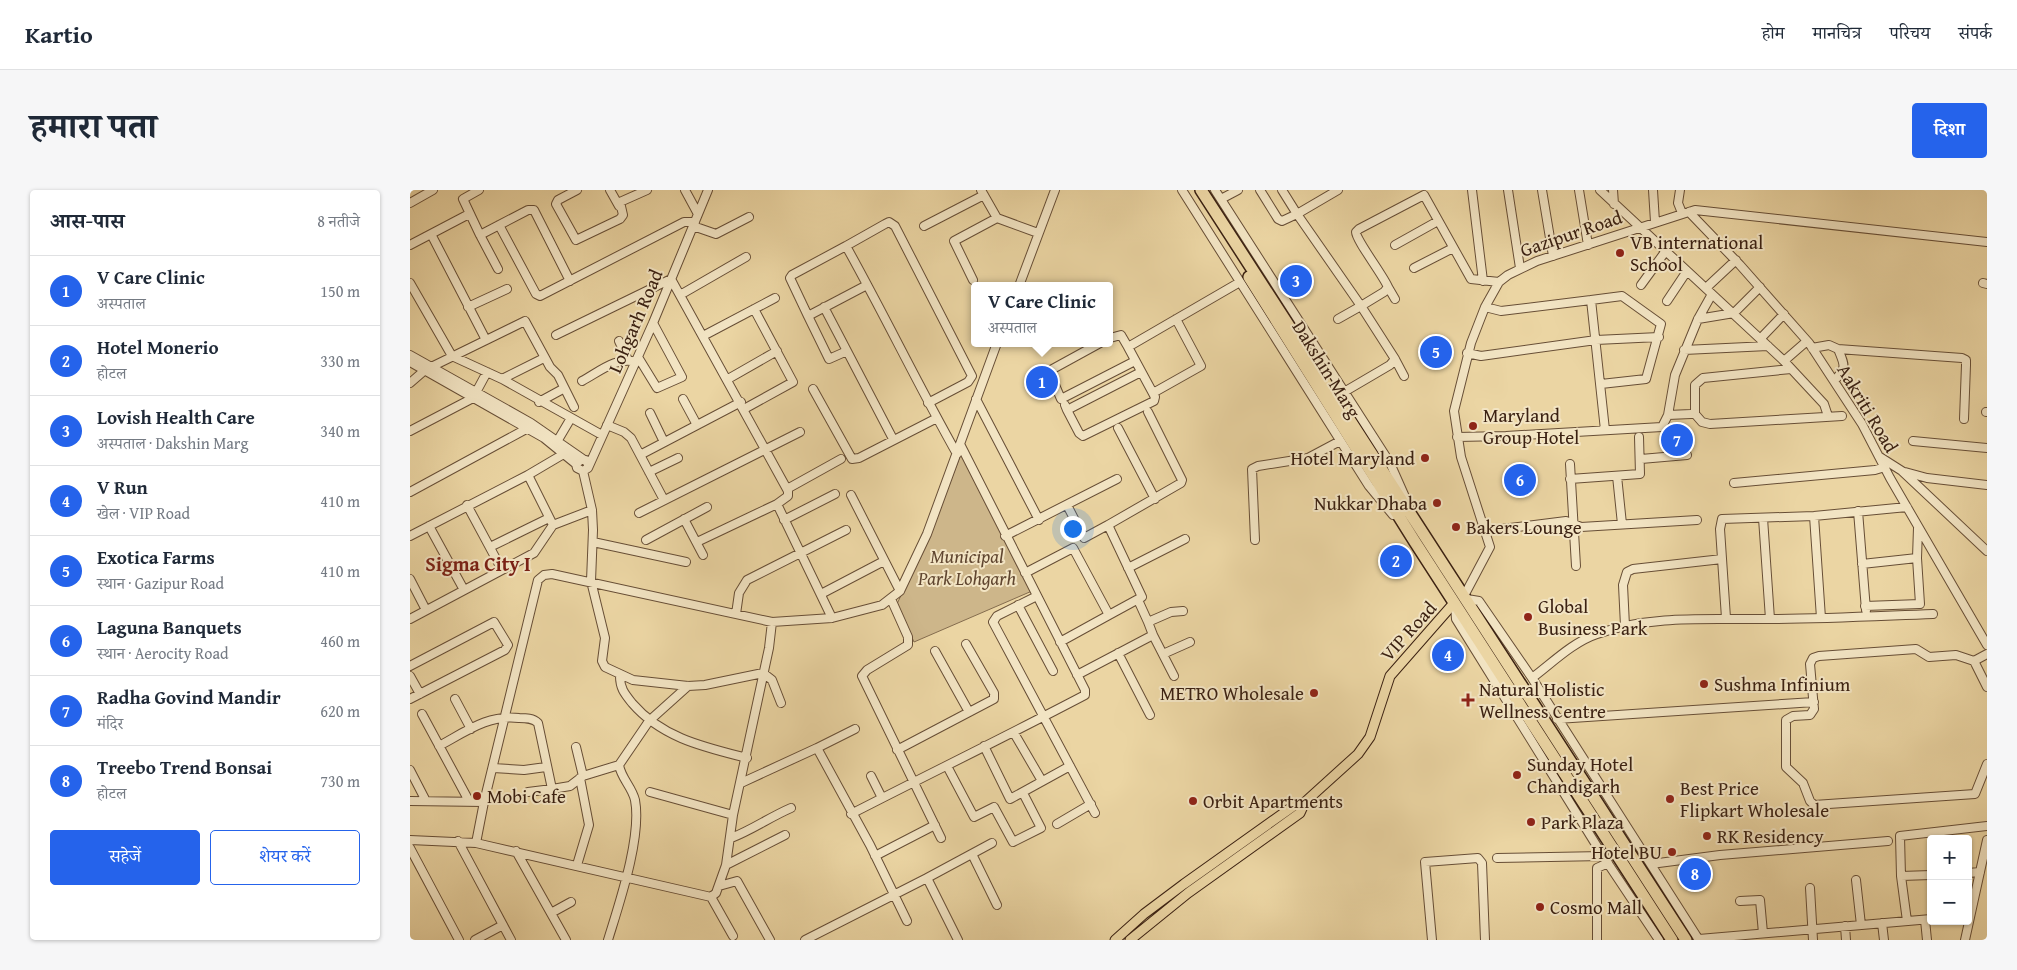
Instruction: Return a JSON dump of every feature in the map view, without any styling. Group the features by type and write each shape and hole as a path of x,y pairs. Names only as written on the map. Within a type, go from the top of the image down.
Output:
{"highway":[{"name":"Dakshin Marg","path":"1192,190 1236,249 1415,542 1462,599"},
{"path":"1201,190 1236,249 1415,519 1462,599 1672,940"},
{"path":"1462,599 1686,940"}],"main road":[{"name":"VIP Road","path":"1305,802 1358,754 1370,737 1390,676 1462,599"},
{"path":"1115,940 1144,914 1184,884 1295,805 1305,802"},
{"path":"1130,940 1188,893 1300,813 1305,802"}],"street":[{"path":"410,202 433,190"},
{"path":"458,190 498,268"},
{"path":"463,199 479,190"},
{"path":"577,190 558,200 556,204 574,240 623,215 610,190"},
{"path":"619,206 622,201 647,190"},
{"path":"685,190 698,214"},
{"name":"Lohgarh Road","path":"583,465 607,426 634,359 654,323 708,190"},
{"path":"1022,282 1038,233 1055,190"},
{"path":"1182,190 1369,486 1415,542"},
{"name":"Dakshin Marg","path":"1215,190 1390,463 1415,519"},
{"path":"1221,199 1238,190"},
{"path":"1260,190 1280,221 1297,214 1338,190"},
{"path":"1282,190 1361,306 1404,376"},
{"path":"1472,190 1483,281"},
{"path":"1508,190 1520,268"},
{"path":"1542,190 1553,256"},
{"path":"1579,190 1588,245"},
{"path":"1600,190 1665,252 1761,338 1824,404 1828,416"},
{"path":"1613,190 1614,204"},
{"path":"1653,190 1655,222"},
{"path":"1680,190 1678,198 1685,212"},
{"path":"924,226 982,192 997,218 1038,233"},
{"path":"1395,299 1372,257 1357,238 1356,232 1423,192 1471,279 1499,282"},
{"path":"480,235 528,210 534,210 570,281"},
{"name":"Gazipur Road","path":"1462,599 1490,547 1461,457 1454,411 1467,353 1485,307 1499,282 1520,268 1638,227 1694,210 1987,242"},
{"name":"Aakriti Road","path":"1685,212 1736,260 1810,344 1862,424 1918,528 1987,645"},
{"path":"410,245 469,214"},
{"path":"499,225 538,296 684,222 694,224 716,234 749,217"},
{"path":"973,280 954,241 997,218"},
{"path":"1395,244 1438,221"},
{"path":"847,352 829,359 790,276 884,224 893,223 972,376 968,382 928,403"},
{"path":"431,234 486,340"},
{"path":"846,246 936,418 957,454"},
{"path":"1414,268 1453,248"},
{"path":"1641,285 1665,252"},
{"path":"680,295 746,257"},
{"path":"1457,437 1662,427 1668,415 1674,375 1709,291 1736,260"},
{"path":"1666,300 1687,271"},
{"path":"556,335 671,279 728,379 787,489 788,496 777,504 697,542"},
{"path":"1128,347 1240,282"},
{"path":"410,283 452,356 502,379 539,402 602,435"},
{"path":"808,316 867,285"},
{"path":"1698,319 1734,313 1760,287"},
{"path":"468,307 507,288"},
{"path":"1338,319 1388,288"},
{"path":"1485,307 1501,311 1622,296 1662,324 1646,379 1601,384"},
{"path":"703,336 775,298"},
{"path":"1591,300 1605,430"},
{"path":"824,307 893,439"},
{"path":"640,455 697,425 793,382 754,309"},
{"path":"1761,338 1784,314"},
{"path":"1152,393 1201,366 1176,319"},
{"path":"410,383 428,369 452,356 525,321 544,358 558,375 574,407"},
{"path":"619,341 657,388 682,377 654,323"},
{"path":"1093,347 1049,371 1061,399 1079,433 1083,436 1155,399 1121,335 1113,337"},
{"path":"1467,353 1481,356 1596,340 1659,337"},
{"path":"1842,416 1710,424 1702,422 1695,414 1694,387 1703,378 1787,364 1810,344 1829,345 1838,349 1962,358 1966,360 1964,419"},
{"path":"1684,350 1768,346"},
{"path":"476,843 492,768 538,580 544,575 552,574 591,581 772,622 832,618 874,608 891,599 900,591 927,534 996,347"},
{"path":"1834,381 1844,371 1838,349"},
{"path":"728,379 777,351"},
{"path":"410,355 428,369 475,396 558,440 567,452"},
{"path":"502,379 544,358"},
{"path":"582,381 619,361 634,359"},
{"path":"1344,392 1390,365 1395,360"},
{"path":"1061,399 1135,361"},
{"path":"410,362 428,369"},
{"path":"410,431 475,396 487,372"},
{"path":"1067,410 1141,372"},
{"path":"813,389 852,459 859,458 936,418"},
{"path":"539,402 561,390"},
{"path":"683,399 697,425"},
{"path":"976,399 1039,520"},
{"path":"1067,505 1084,538 1178,486 1182,480 1148,412"},
{"path":"650,413 664,442"},
{"path":"1668,415 1695,414"},
{"path":"558,440 571,418"},
{"path":"529,425 583,465 592,510 591,581 605,638 602,661 605,667 620,676 633,680 688,686 705,685 763,672"},
{"path":"411,490 529,425"},
{"path":"607,426 628,434 664,500"},
{"path":"1118,428 1155,499"},
{"path":"639,513 800,432"},
{"path":"1570,479 1640,474 1639,437"},
{"path":"1255,540 1252,469 1258,466 1308,458 1340,441"},
{"path":"1913,441 1987,448"},
{"path":"851,814 984,746 1044,718 1084,695 1085,690 1005,536 960,444"},
{"path":"410,536 528,475 567,452"},
{"path":"1640,458 1687,455"},
{"path":"1879,456 1902,471 1987,552"},
{"path":"649,472 678,458"},
{"path":"787,489 840,460"},
{"path":"1570,464 1576,566"},
{"path":"1734,483 1875,470 1884,467"},
{"path":"1902,471 1927,478 1987,485"},
{"path":"528,475 551,522"},
{"path":"1617,476 1622,524"},
{"path":"1005,536 1117,479"},
{"path":"784,520 835,494"},
{"path":"851,495 900,591"},
{"path":"777,504 832,618"},
{"path":"467,505 502,570"},
{"path":"646,540 707,507"},
{"path":"1726,618 1720,529 1722,519 1814,516 1907,507"},
{"path":"490,547 551,522 592,510"},
{"path":"1858,511 1866,617"},
{"path":"1814,516 1822,618"},
{"path":"1763,518 1770,619"},
{"path":"684,519 703,555"},
{"path":"1485,531 1566,521 1581,527 1697,520"},
{"path":"410,619 538,549 551,522"},
{"path":"1060,642 1142,597 1108,524"},
{"path":"429,526 464,590"},
{"path":"1865,606 1920,604 1917,558 1918,528"},
{"path":"736,614 739,593 743,584 771,566 846,530"},
{"path":"1128,568 1185,539"},
{"path":"593,542 686,562"},
{"path":"1025,573 1073,548 1109,615"},
{"path":"1862,564 1917,558"},
{"path":"1625,626 1623,585 1627,572 1633,569 1722,559"},
{"path":"821,594 884,562"},
{"path":"410,579 426,610"},
{"path":"1037,596 996,616 993,622 1095,813"},
{"path":"891,599 908,637 908,645 867,670 862,676 941,838"},
{"path":"1659,940 1603,856 1456,619 1462,599 1479,600 1532,678 1699,940 1927,919"},
{"path":"1138,600 1174,676"},
{"path":"1018,605 1053,671"},
{"path":"1148,622 1171,612 1183,611"},
{"path":"1532,678 1562,654 1595,634 1625,626 1726,618 1822,618 1933,614"},
{"path":"410,666 494,622 498,626 507,648"},
{"path":"711,897 716,893 726,865 734,815 763,672 770,648 772,622"},
{"path":"1077,675 1153,635"},
{"path":"1163,654 1190,642"},
{"path":"410,699 507,648 522,644"},
{"path":"897,750 994,699 994,693 966,644"},
{"path":"1987,687 1974,661 1956,655 1929,657 1916,649 1819,656 1814,658 1810,664 1814,709 1810,715 1792,716 1786,720 1786,767 1803,783 1808,797 1814,805 1975,794 1987,764"},
{"path":"935,652 969,712"},
{"path":"1118,653 1150,715"},
{"path":"1974,661 1987,654"},
{"path":"1979,669 1987,665"},
{"path":"763,672 772,680 781,703"},
{"path":"410,676 420,694"},
{"path":"620,676 622,690 649,721 694,744 747,758"},
{"path":"528,792 570,786 581,777 619,765 649,721 688,686"},
{"path":"455,699 472,729"},
{"path":"1557,719 1814,702"},
{"path":"422,714 469,801"},
{"path":"439,746 486,721 506,716 533,719 538,723 552,789"},
{"path":"741,783 817,748 855,728"},
{"path":"1014,733 1042,781"},
{"path":"984,746 1010,799 1070,766"},
{"path":"576,747 589,825 577,865"},
{"path":"817,748 908,921"},
{"path":"608,940 626,877 636,821 635,800 619,765"},
{"path":"947,766 974,817 994,806 1013,842 1041,828 1023,793"},
{"path":"492,768 524,770 546,767"},
{"path":"410,770 426,801"},
{"path":"871,776 882,798"},
{"path":"650,792 734,815"},
{"path":"410,801 484,802"},
{"path":"1057,824 1091,804"},
{"path":"731,838 791,808"},
{"path":"875,856 935,825"},
{"path":"1907,921 1901,876 1900,836 1987,826"},
{"path":"726,865 784,834"},
{"path":"410,840 476,843 711,897 733,936"},
{"path":"1972,905 1982,869 1987,840"},
{"path":"458,841 511,940"},
{"path":"1651,864 1720,855 1888,841"},
{"path":"804,940 992,843"},
{"path":"410,848 460,940"},
{"path":"516,852 566,940"},
{"path":"972,854 997,905"},
{"path":"1496,858 1603,856"},
{"path":"1432,940 1425,862 1478,858 1482,863 1485,940"},
{"path":"1597,940 1598,868 1608,863"},
{"path":"1901,876 1927,875"},
{"path":"927,878 958,940"},
{"path":"1856,880 1860,925"},
{"path":"719,886 737,881 770,940"},
{"path":"1810,888 1813,940"},
{"path":"1740,901 1760,900 1763,934"},
{"path":"551,913 571,902"},
{"path":"1882,923 1884,940"},
{"path":"475,940 503,925"},
{"path":"1927,940 1928,925"},
{"path":"1965,940 1968,925"},
{"path":"1846,926 1846,940"}],"green space":[{"name":"Municipal Park Lohgarh","path":"961,454 1032,591 914,642 897,604 934,524"}],"place":[{"name":"VB international School","path":"1620,253"},
{"name":"Lovish Health Care","path":"1296,281"},
{"name":"Exotica Farms","path":"1436,352"},
{"name":"V Care Clinic","path":"1042,382"},
{"name":"Maryland Group Hotel","path":"1473,426"},
{"name":"Radha Govind Mandir","path":"1677,440"},
{"name":"Hotel Maryland","path":"1425,458"},
{"name":"Laguna Banquets","path":"1520,480"},
{"name":"Nukkar Dhaba","path":"1437,503"},
{"name":"Bakers Lounge","path":"1456,527"},
{"name":"Hotel Monerio","path":"1396,561"},
{"name":"Global Business Park","path":"1528,617"},
{"name":"V Run","path":"1448,655"},
{"name":"Sushma Infinium","path":"1704,684"},
{"name":"METRO Wholesale","path":"1314,693"},
{"name":"Natural Holistic Wellness Centre","path":"1468,700"},
{"name":"Sunday Hotel Chandigarh","path":"1517,775"},
{"name":"Mobi Cafe","path":"477,796"},
{"name":"Best Price Flipkart Wholesale","path":"1670,799"},
{"name":"Orbit Apartments","path":"1193,801"},
{"name":"Park Plaza","path":"1531,822"},
{"name":"RK Residency","path":"1707,836"},
{"name":"Hotel BU","path":"1672,852"},
{"name":"Treebo Trend Bonsai","path":"1695,874"},
{"name":"Cosmo Mall","path":"1540,907"}],"district":[{"name":"Sigma City I","path":"478,564"}]}
